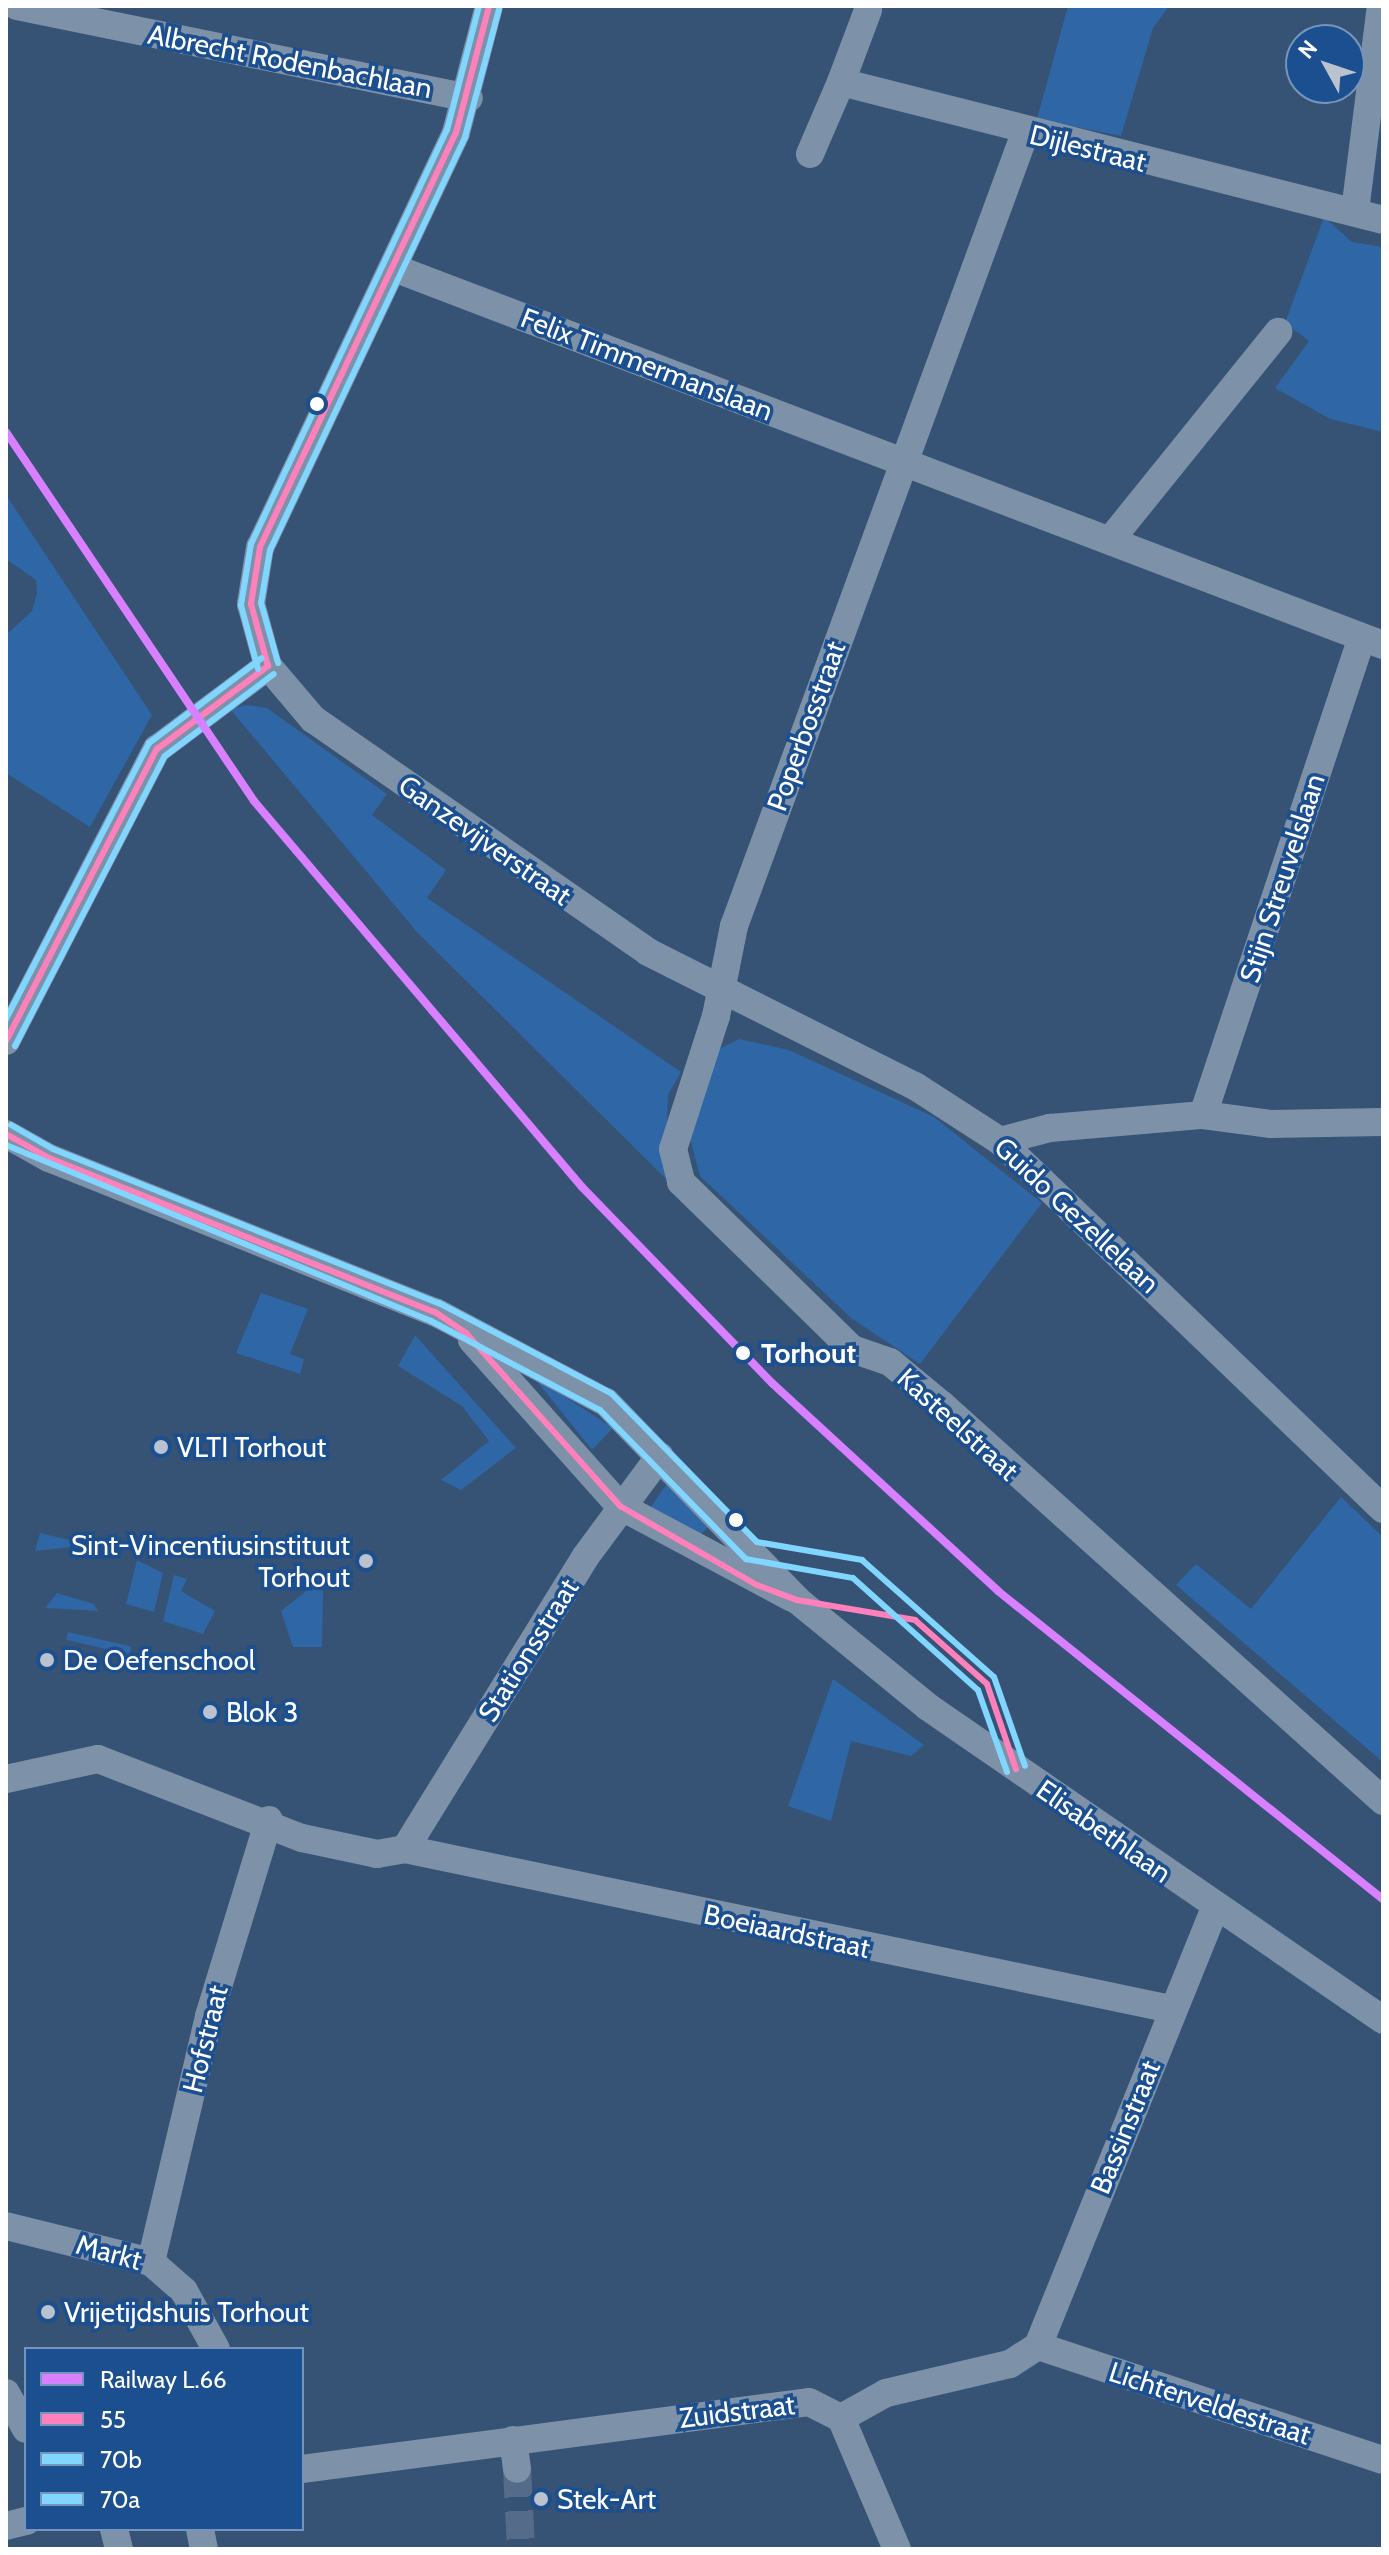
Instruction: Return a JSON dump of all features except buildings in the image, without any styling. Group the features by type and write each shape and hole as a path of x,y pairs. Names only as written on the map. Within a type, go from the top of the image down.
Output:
{"street":[{"name":"Albrecht Rodenbachlaan","path":"17,6 469,98"},
{"path":"6,1041 157,749 268,666 251,604 260,547 394,268 469,98 489,6"},
{"path":"1346,208 1381,6"},
{"path":"810,154 868,10"},
{"name":"Dijlestraat","path":"841,82 1025,133 1346,208 1383,220"},
{"name":"Poperbosstraat","path":"719,993 734,926 900,461 1025,133"},
{"name":"Felix Timmermanslaan","path":"394,268 900,461"},
{"path":"1112,538 1278,332"},
{"path":"900,461 1112,538 1372,643"},
{"name":"Stijn Streuvelslaan","path":"1203,1115 1372,643"},
{"name":"Ganzevijverstraat","path":"268,666 313,719 648,952 719,993"},
{"name":"Guido Gezellelaan","path":"719,993 915,1086 1000,1141 1035,1171 1383,1509"},
{"name":"Kasteelstraat","path":"719,993 673,1149 681,1182 852,1349 890,1362 942,1405 1383,1801"},
{"path":"1000,1141 1050,1128 1203,1115 1271,1124 1383,1122"},
{"path":"6,1134 49,1158 435,1312 466,1333 620,1506"},
{"name":"Elisabethlaan","path":"466,1333 606,1402 797,1600 928,1707 1215,1909 1383,2020"},
{"name":"Stationsstraat","path":"405,1849 620,1506 660,1456"},
{"name":"Elisabethlaan","path":"620,1506 797,1600"},
{"name":"Boeiaardstraat","path":"6,1779 98,1759 269,1820 317,1841 377,1854 405,1849 1171,2009"},
{"name":"Hofstraat","path":"151,2262 209,2016 269,1820"},
{"name":"Bassinstraat","path":"1038,2346 1171,2009 1215,1909"},
{"name":"Markt","path":"6,2226 151,2262 184,2291 215,2347"},
{"path":"897,2549 841,2418 886,2393 1010,2364 1038,2346"},
{"name":"Lichterveldestraat","path":"1038,2346 1383,2460"},
{"path":"6,2393 24,2425"},
{"name":"Zuidstraat","path":"304,2469 783,2403 819,2405 841,2418"},
{"path":"513,2440 517,2469"}],"shaded area":[{"path":"1068,6 1169,6 1153,28 1121,136 1037,119"},
{"path":"1324,217 1352,242 1383,247 1383,432 1330,419 1275,388 1309,341 1285,323"},
{"path":"6,495 152,715 90,827 6,773 6,635 32,611 37,593 36,580 6,559"},
{"path":"247,705 267,708 387,794 372,815 446,870 427,898 681,1072 668,1095 665,1178 417,932 230,709"},
{"path":"739,1039 789,1050 934,1117 1042,1203 920,1364 851,1318 700,1176 690,1139 717,1050"},
{"path":"261,1293 308,1309 290,1354 304,1359 300,1374 236,1353"},
{"path":"415,1335 516,1448 461,1490 441,1480 489,1441 462,1406 398,1366"},
{"path":"532,1375 613,1428 592,1450"},
{"path":"668,1482 710,1525 698,1537 651,1507"},
{"path":"1341,1497 1383,1537 1383,1762 1176,1585 1196,1564 1251,1609"},
{"path":"40,1533 91,1545 35,1551"},
{"path":"137,1560 163,1573 154,1612 126,1604"},
{"path":"174,1575 187,1579 181,1591 215,1611 203,1634 163,1621"},
{"path":"314,1585 323,1591 322,1647 293,1647 281,1611"},
{"path":"57,1593 94,1604 98,1611 45,1608"},
{"path":"68,1632 131,1647 130,1654 66,1640"},
{"path":"833,1679 924,1745 911,1756 851,1741 831,1821 788,1806"}],"tunnel":[{"path":"517,2469 521,2549"}],"rail line":[{"name":"L.66","path":"6,432 254,801 582,1187 772,1383 998,1591 1383,1899"}],"transit line":[{"name":"70a","path":"258,669 241,605 251,544 447,130 479,6"},
{"name":"55","path":"268,666 251,604 260,547 456,133 489,6"},
{"name":"70b","path":"278,663 261,603 270,550 465,137 499,9"},
{"name":"70a","path":"6,1019 149,743 262,658"},
{"name":"55","path":"6,1041 157,749 268,666"},
{"name":"70b","path":"15,1046 165,756 274,674"},
{"name":"70a","path":"11,1125 53,1149 439,1303 612,1394 757,1542 862,1560 994,1677 1025,1766"},
{"name":"55","path":"6,1134 49,1158 435,1312 466,1333 620,1506 757,1585 797,1600 915,1620 987,1684 1016,1769"},
{"name":"70b","path":"6,1145 431,1321 600,1410 746,1559 853,1578 978,1690 1007,1772"}],"place":[{"name":"Torhout","path":"743,1353"},
{"name":"VLTI Torhout","path":"161,1447"},
{"name":"Sint-Vincentiusinstituut Torhout","path":"366,1561"},
{"name":"De Oefenschool","path":"47,1660"},
{"name":"Blok 3","path":"210,1712"},
{"name":"Vrijetijdshuis Torhout","path":"48,2312"},
{"name":"Stek-Art","path":"541,2499"}]}
